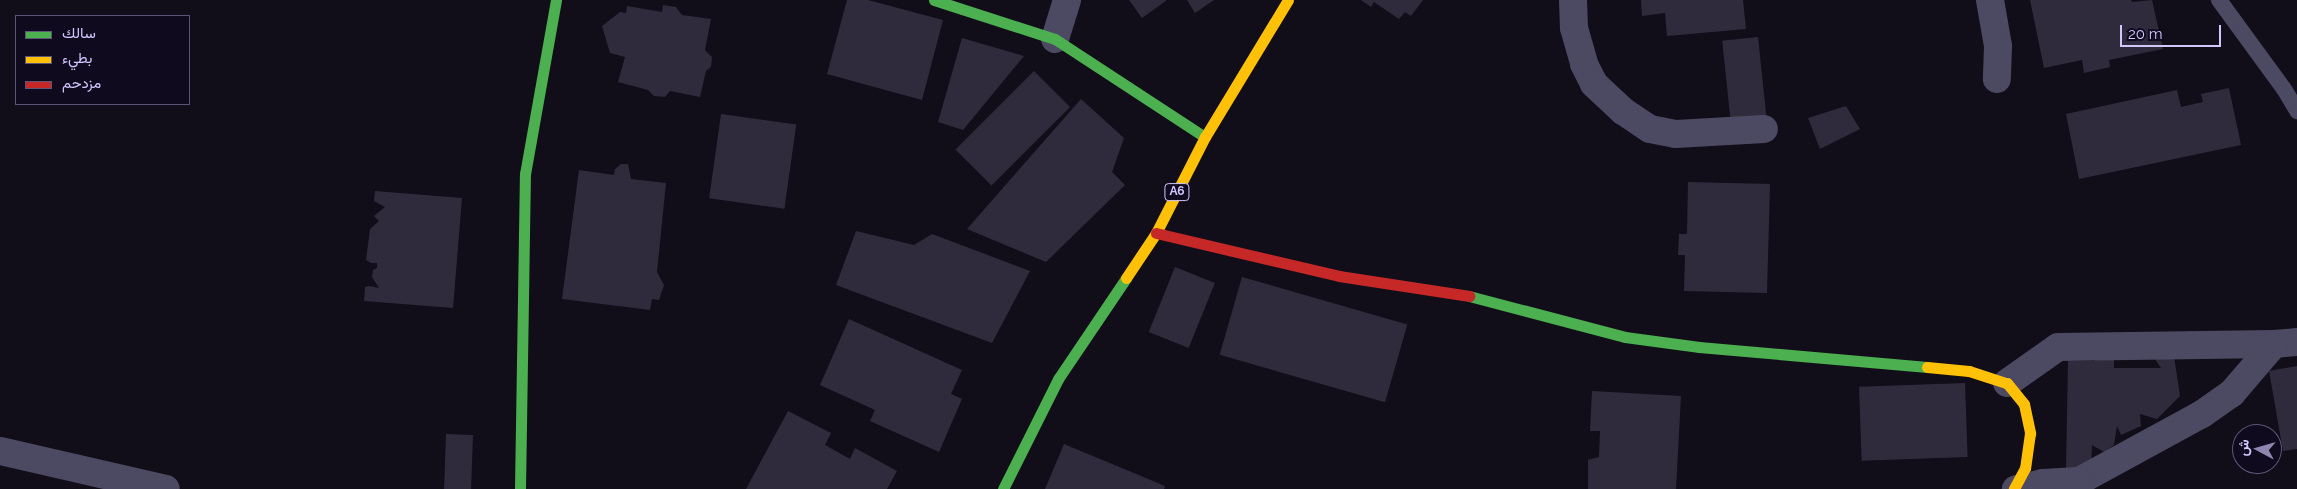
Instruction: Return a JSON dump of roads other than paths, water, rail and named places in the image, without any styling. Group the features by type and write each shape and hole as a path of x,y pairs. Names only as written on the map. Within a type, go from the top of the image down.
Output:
{"main road":[{"path":"520,489 525,174 556,0"},
{"path":"934,0 1055,39 1206,137"},
{"name":"A6","path":"1003,489 1058,379 1156,234 1206,137 1288,0"},
{"path":"1156,234 1339,276 1484,298 1625,337 1699,347 1969,371 2007,383 2024,404 2030,433 2025,468 2015,489"}],"street":[{"path":"1055,39 1067,0"},
{"path":"1573,0 1574,28 1584,64 1594,84 1623,111 1650,129 1676,134 1764,129"},
{"path":"1990,0 1998,46 1997,79"},
{"path":"2007,383 2058,347 2286,343"},
{"path":"2015,489 2043,483 2079,481 2202,414 2232,393 2286,343"},
{"path":"0,452 166,489"}],"lane":[{"path":"2219,0 2284,89 2297,111"}]}
